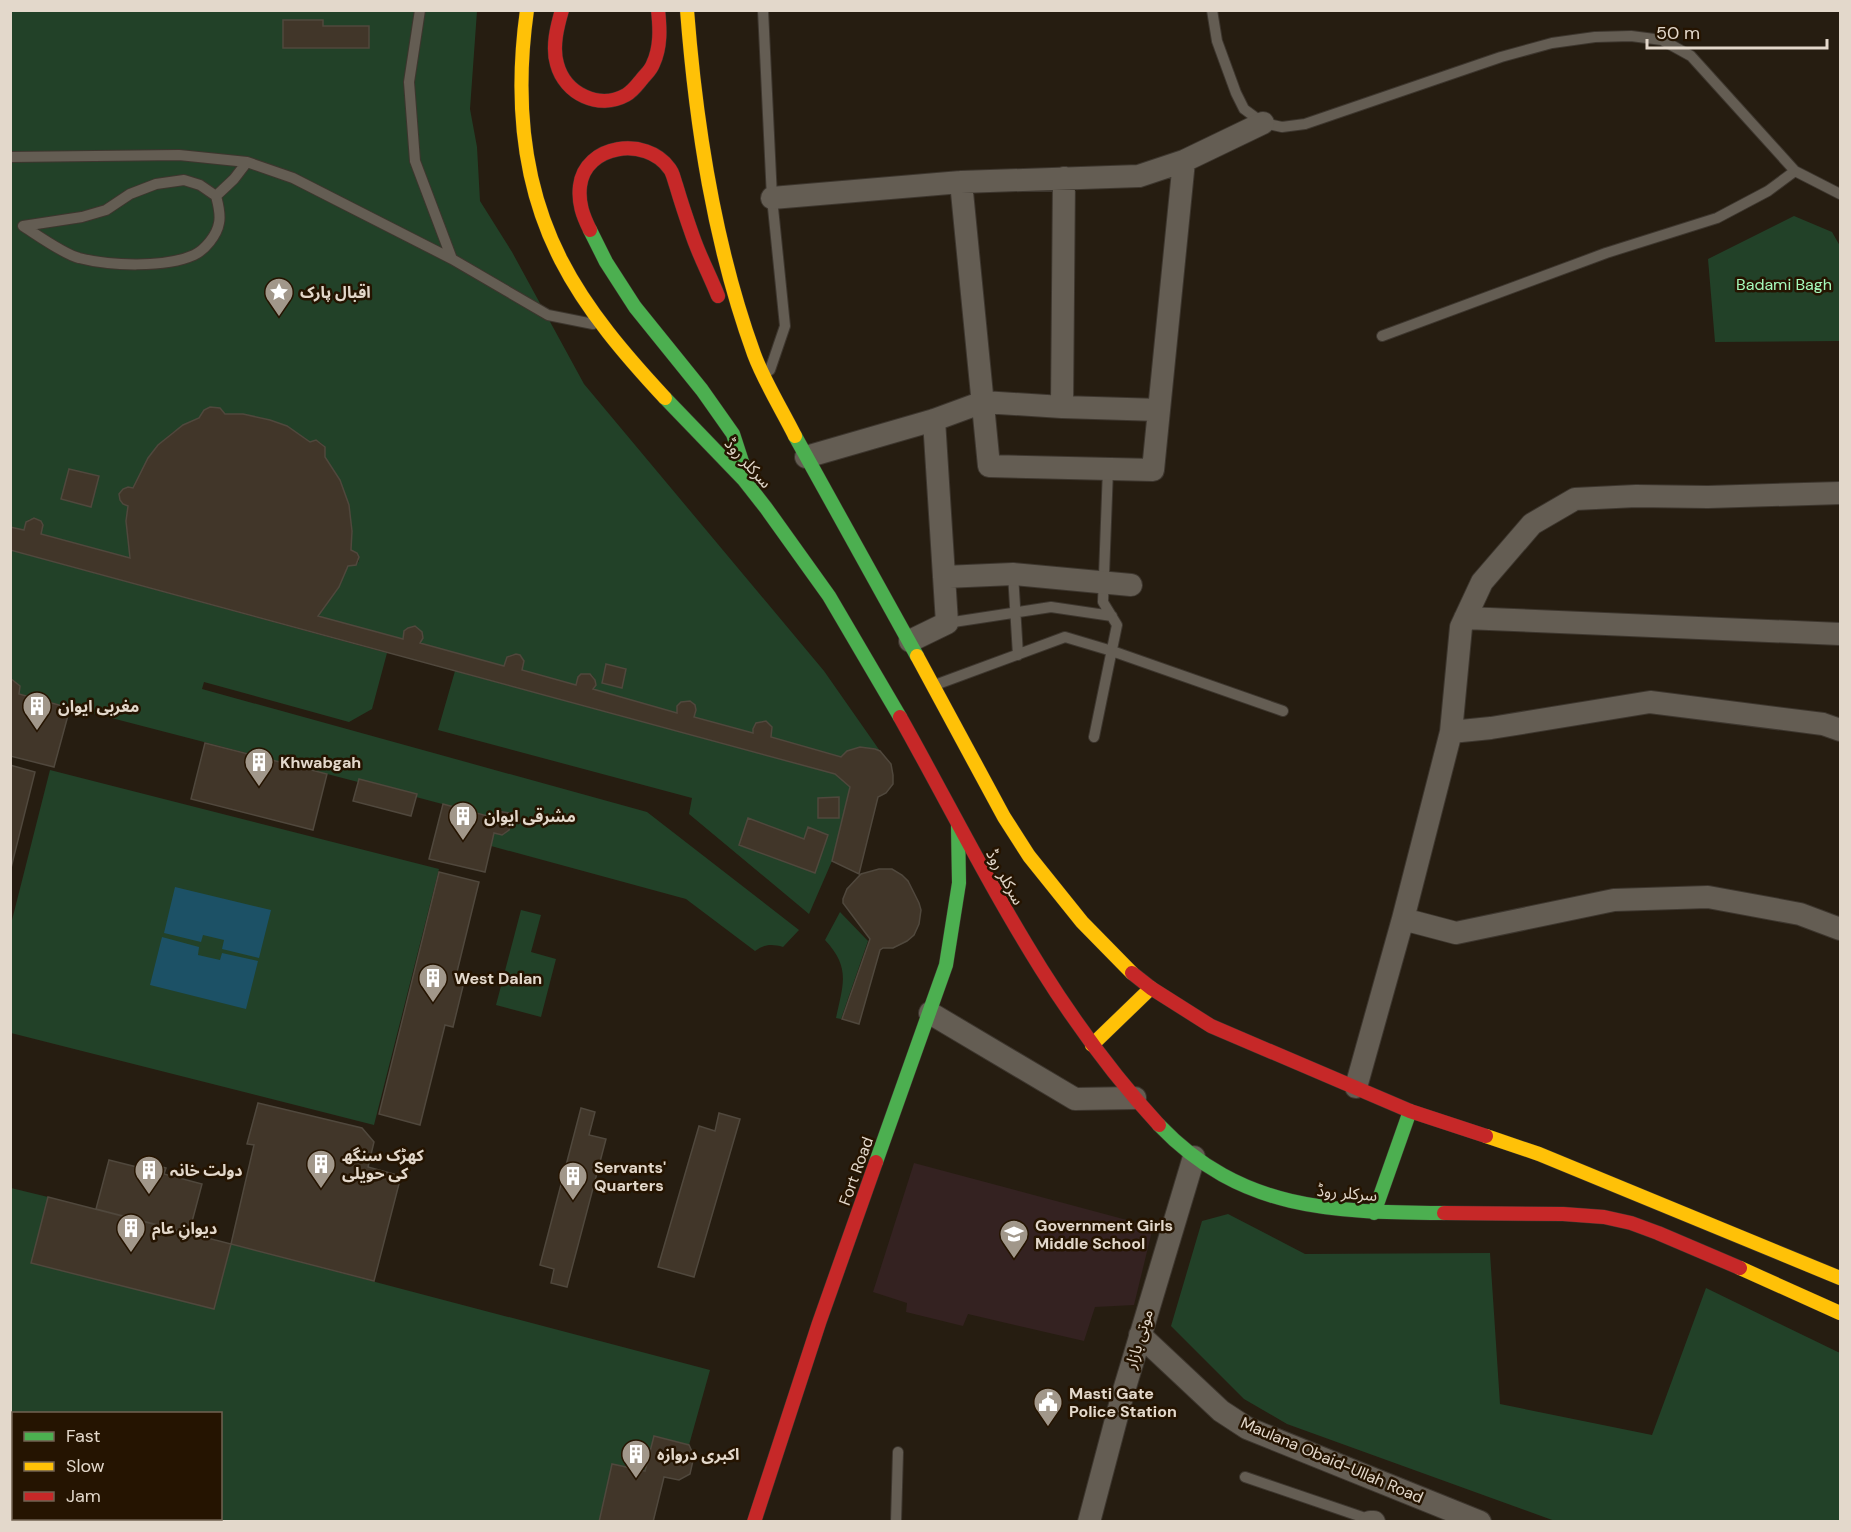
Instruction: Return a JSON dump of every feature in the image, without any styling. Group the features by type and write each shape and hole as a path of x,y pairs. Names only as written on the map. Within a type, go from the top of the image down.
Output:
{"main road":[{"name":"سرکلر روڈ","path":"527,10 522,54 522,128 531,178 548,232 562,262 602,326 674,408 750,488 833,601 888,694 1022,943 1092,1045 1153,1120 1194,1157 1236,1184 1294,1204 1329,1210 1374,1213 1554,1214 1611,1219 1667,1236 1840,1313"},
{"path":"562,10 555,46 557,66 566,84 580,95 594,101 611,101 626,96 652,67 658,49 660,32 658,10"},
{"name":"سرکلر روڈ","path":"687,10 691,62 711,196 723,253 755,356 806,457 910,641 1004,817 1029,856 1082,922 1150,988 1211,1026 1410,1111 1539,1154 1840,1278"},
{"path":"750,488 733,434 702,390 635,307 606,262 589,228 580,207 580,185 593,161 604,153 617,149 639,148 657,157 670,168 693,237 715,290 755,356"},
{"name":"Fort Road","path":"754,1521 819,1323 946,965 959,883 958,826"},
{"path":"1092,1045 1150,988"},
{"path":"1374,1213 1410,1111"}],"street":[{"path":"772,198 962,182 1139,176 1184,161 1263,123"},
{"path":"962,182 989,466 1153,470 1184,161"},
{"path":"1062,407 1064,178"},
{"path":"806,457 934,420 983,402 1160,410"},
{"path":"910,641 947,623 934,420"},
{"path":"1356,1087 1403,919 1451,732 1461,627 1482,582 1532,524 1575,499 1840,493"},
{"path":"944,577 1013,574 1131,585"},
{"path":"1465,618 1840,634"},
{"path":"1451,732 1491,728 1650,702 1823,724 1840,730"},
{"path":"1403,919 1456,933 1614,900 1708,897 1800,914 1840,929"},
{"path":"930,1013 1075,1099 1135,1098"},
{"name":"موتی بازار","path":"1089,1521 1140,1335 1194,1157"},
{"name":"Maulana Obaid-Ullah Road","path":"1140,1335 1221,1411 1247,1428 1480,1521"}],"lane":[{"path":"420,10 409,82 415,161 452,259"},
{"path":"763,10 772,198 785,326 767,378"},
{"path":"1212,10 1217,41 1244,109 1263,123 1282,127 1305,124 1501,57 1552,43 1595,37 1631,36 1662,40 1691,56 1795,171 1840,194"},
{"path":"10,157 179,155 247,162 293,178 452,259 548,315 602,326"},
{"path":"216,196 234,179 247,162"},
{"path":"1382,336 1606,253 1717,218 1768,191 1795,171"},
{"path":"10,227 82,217 106,210 130,194 156,184 184,180 201,185 216,196 219,210 219,224 211,241 196,254 177,261 114,265 76,258 23,226"},
{"path":"1094,736 1117,625 1103,602 1108,469"},
{"path":"1013,574 1018,654"},
{"path":"947,623 1051,607 1112,616"},
{"path":"933,686 1065,637 1112,651 1283,711"},
{"path":"896,1521 898,1452"},
{"path":"1245,1477 1372,1521"}],"shaded area":[{"name":"Government Girls Middle School","path":"914,1163 1153,1227 1134,1305 1095,1307 1084,1341 968,1314 963,1326 906,1312 907,1303 873,1292"}],"green space":[{"name":"اقبال پارک","path":"10,11 477,11 470,109 477,147 480,201 512,252 584,384 824,671 880,751 859,748 841,757 771,737 772,727 766,721 756,723 753,733 694,717 696,708 690,701 681,702 677,706 677,713 593,689 595,681 590,674 578,676 576,685 522,670 524,661 517,654 507,657 504,666 420,643 423,638 422,633 415,627 406,630 403,639 318,616 339,587 348,566 356,565 359,561 357,553 351,550 352,531 349,505 340,480 325,457 323,445 315,441 310,442 281,424 259,418 225,414 220,408 210,407 204,410 199,418 173,432 158,445 148,458 133,488 119,494 123,504 128,506 126,521 130,558 41,534 43,525 37,519 30,519 26,522 24,530 11,527"},
{"name":"Badami Bagh","path":"1794,216 1832,232 1840,246 1840,341 1715,342 1708,259"},
{"path":"10,550 387,653 372,709 349,722 204,682 202,689 647,812 799,930 783,947 769,945 755,951 686,899 491,846 494,833 502,835 509,830 512,821 509,813 497,811 491,817 416,797 417,794 359,779 358,782 19,694 20,686 11,678"},
{"path":"455,671 835,774 850,787 832,861 809,914 689,814 692,798 438,730"},
{"path":"50,770 439,869 374,1125 11,1033 11,924"},
{"path":"521,910 541,915 531,952 556,959 541,1017 496,1005"},
{"path":"840,912 868,941 841,1019 836,1018 842,986 842,968 839,959 825,940"},
{"path":"11,1188 48,1197 32,1263 214,1309 231,1244 710,1370 689,1445 654,1436 645,1471 612,1464 599,1521 11,1521"},
{"path":"1228,1214 1305,1254 1490,1253 1500,1404 1652,1435 1706,1288 1840,1353 1840,1521 1555,1521 1287,1424 1244,1399 1171,1326 1202,1221"}],"water":[{"path":"175,887 271,910 259,958 222,949 224,940 203,935 201,942 164,933"},
{"path":"162,937 199,947 198,955 220,960 222,953 258,961 246,1009 150,985"}],"building":[{"path":"283,20 323,20 323,26 369,26 369,48 283,48"},
{"path":"210,407 220,408 225,414 243,414 270,420 287,426 310,442 316,440 325,447 325,457 340,480 349,505 352,531 351,550 359,557 356,565 348,566 339,587 318,616 403,639 404,631 415,626 422,632 423,638 420,643 504,666 507,657 520,655 524,661 522,670 576,685 581,674 590,674 596,685 593,689 677,713 677,706 681,702 690,701 695,705 694,717 753,733 756,723 766,721 772,727 771,737 841,757 847,751 860,747 880,751 891,764 893,784 886,793 878,797 859,874 832,861 850,787 835,774 10,550 10,527 24,530 26,522 34,518 41,521 43,525 41,534 130,558 126,521 128,506 120,500 119,494 123,489 133,488 148,458 158,445 183,425 199,418 204,410"},
{"path":"69,469 99,476 91,507 61,499"},
{"path":"606,664 626,669 622,688 602,683"},
{"name":"مغربی ایوان","path":"10,678 20,686 19,694 70,708 54,767 10,756"},
{"name":"Khwabgah","path":"205,743 327,774 313,830 191,799"},
{"path":"10,765 35,772 10,872"},
{"path":"359,779 417,794 411,816 353,801"},
{"path":"839,797 839,818 818,818 818,798"},
{"name":"مشرقی ایوان","path":"443,804 491,817 497,811 509,813 512,821 509,830 502,835 494,833 485,872 429,859"},
{"path":"748,818 804,839 808,827 828,835 815,873 739,845"},
{"path":"879,869 892,869 902,875 908,881 921,910 919,924 914,935 893,948 880,950 859,1024 842,1019 870,939 843,903 843,899 847,889 861,874"},
{"name":"West Dalan","path":"439,872 479,882 455,980 464,982 453,1027 445,1025 420,1125 379,1114"},
{"name":"کھڑک سنگھ کی حویلی","path":"258,1103 362,1128 374,1142 368,1167 401,1176 374,1281 231,1244 254,1145 247,1144"},
{"name":"Servants' Quarters","path":"581,1108 595,1112 589,1135 606,1139 567,1287 551,1283 554,1269 540,1265"},
{"path":"719,1113 740,1119 694,1277 658,1267 699,1126 715,1131"},
{"name":"دولت خانہ","path":"109,1160 149,1170 151,1164 166,1168 164,1174 202,1184 189,1233 96,1209"},
{"name":"دیوانِ عام","path":"48,1197 231,1244 214,1309 31,1263"},
{"name":"اکبری دروازہ","path":"654,1436 689,1445 694,1456 690,1474 679,1480 664,1477 653,1522 599,1522 612,1464 645,1471"}],"traffic: fast":[{"path":"590,230 606,262 635,307 702,390 733,434 748,480"},
{"path":"665,398 744,480 766,508 829,596 900,717"},
{"path":"795,436 917,656"},
{"path":"876,1162 946,965 959,883 958,826"},
{"path":"1374,1213 1410,1111"},
{"path":"1159,1125 1190,1153 1223,1175 1256,1190 1291,1201 1364,1211 1444,1213"}],"traffic: slow":[{"path":"527,10 523,42 522,106 524,138 537,200 571,279 595,315 665,398"},
{"path":"687,10 702,141 728,270 758,364 795,436"},
{"path":"917,656 1004,817 1029,856 1082,922 1132,973"},
{"path":"1092,1045 1151,988"},
{"path":"1486,1136 1539,1154 1840,1278"},
{"path":"1740,1268 1840,1313"}],"traffic: jam":[{"path":"562,10 555,44 557,64 561,75 575,91 594,100 605,101 616,99 635,88 651,68 659,44 658,10"},
{"path":"590,230 580,198 580,186 584,172 604,153 618,149 646,151 659,158 672,174 696,244 718,296"},
{"path":"900,717 987,877 1048,980 1118,1078 1159,1125"},
{"path":"1132,973 1151,988 1211,1026 1410,1111 1486,1136"},
{"path":"754,1522 819,1323 876,1162"},
{"path":"1444,1213 1563,1214 1604,1217 1631,1223 1658,1233 1740,1268"}],"place":[{"name":"اقبال پارک","path":"279,318"},
{"name":"مغربی ایوان","path":"37,732"},
{"name":"Khwabgah","path":"259,788"},
{"name":"مشرقی ایوان","path":"463,842"},
{"name":"West Dalan","path":"433,1004"},
{"name":"کھڑک سنگھ کی حویلی","path":"321,1190"},
{"name":"دولت خانہ","path":"149,1196"},
{"name":"Servants' Quarters","path":"573,1202"},
{"name":"دیوانِ عام","path":"131,1254"},
{"name":"Government Girls Middle School","path":"1014,1260"},
{"name":"Masti Gate Police Station","path":"1048,1428"},
{"name":"اکبری دروازہ","path":"636,1480"}]}
